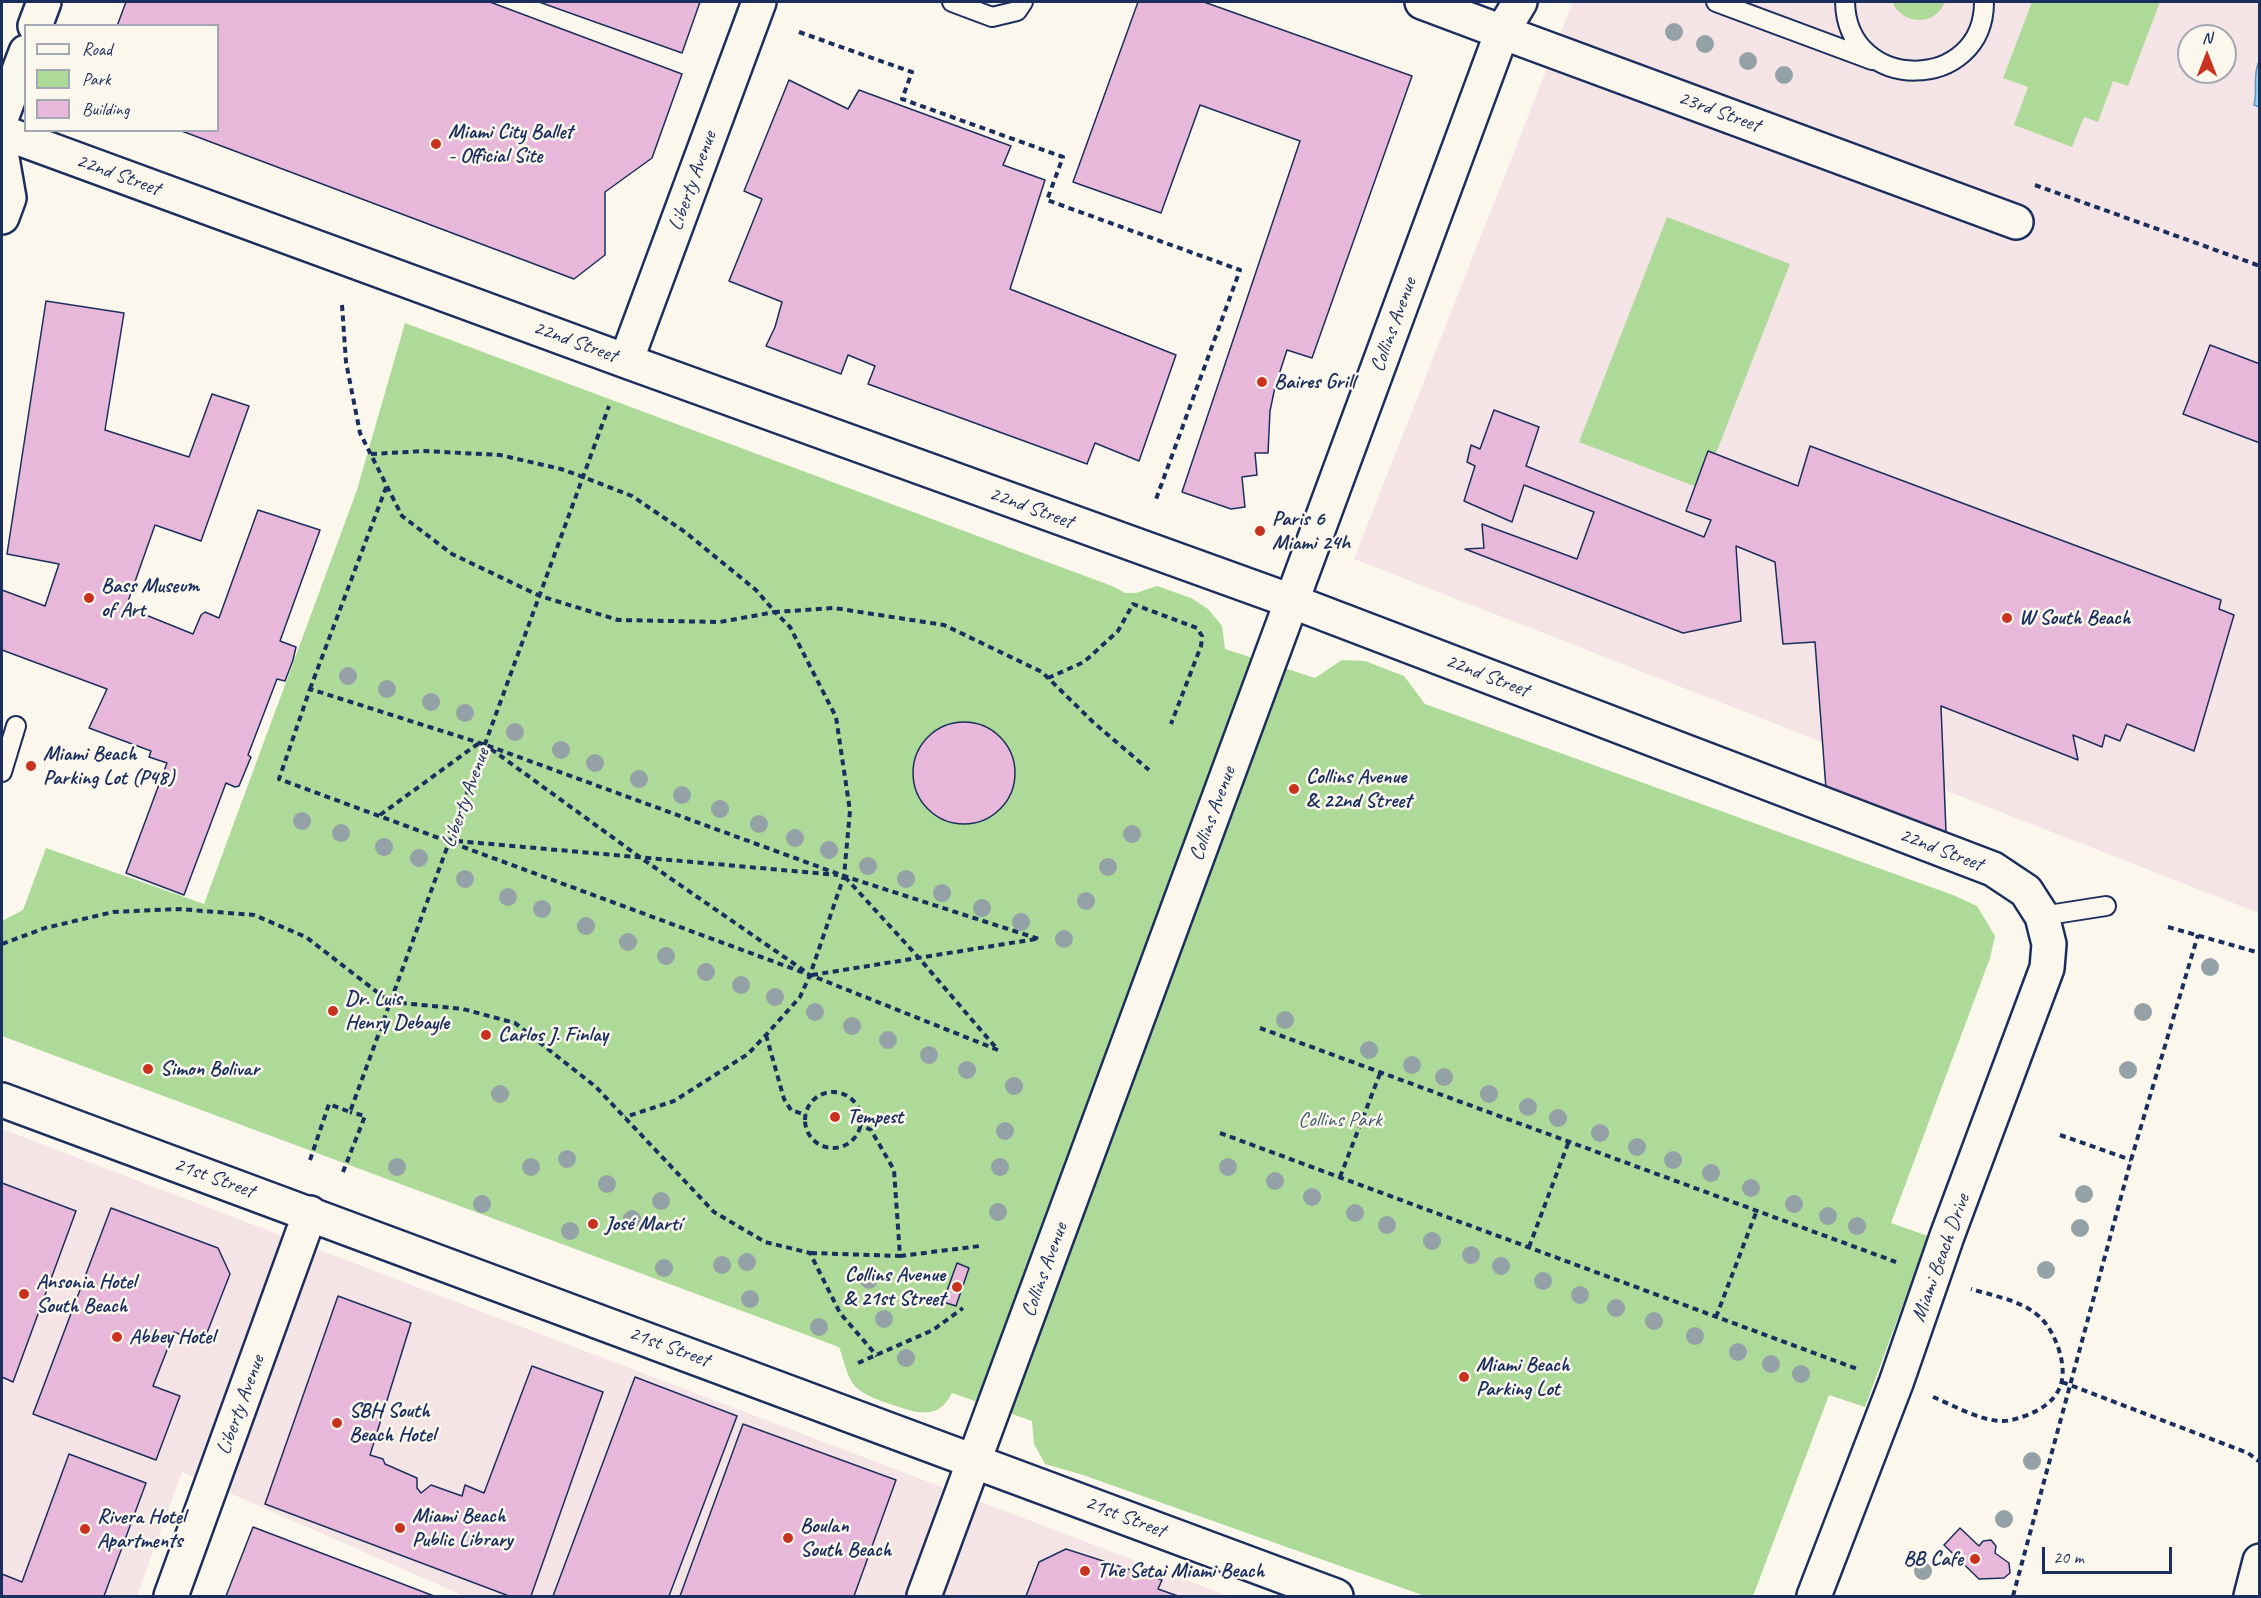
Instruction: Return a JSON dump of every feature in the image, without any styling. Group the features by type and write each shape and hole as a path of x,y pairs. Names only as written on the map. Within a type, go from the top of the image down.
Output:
{"street":[{"path":"36,24 44,2"},
{"name":"Liberty Avenue","path":"626,361 759,2"},
{"name":"23rd Street","path":"1422,2 1504,17 2016,222"},
{"name":"Collins Avenue","path":"924,1596 1504,17 1520,2"},
{"path":"2,116 24,57"},
{"name":"22nd Street","path":"2,132 1291,602 1993,869 2026,891 2042,916"},
{"path":"2,158 9,198 2,217"},
{"name":"Miami Beach Drive","path":"1814,1596 1896,1383 1947,1236 2047,968 2049,944 2042,916"},
{"name":"21st Street","path":"2,1100 975,1461 1321,1594"},
{"name":"Liberty Avenue","path":"171,1596 310,1213"},
{"path":"2251,1596 2259,1561"}],"lane":[{"path":"952,2 992,16 1017,11 1023,2"},
{"path":"1716,2 1900,70 1922,72 1944,66 1963,54 1976,36 1984,15 1984,2"},
{"path":"1845,2 1849,27 1861,47 1878,62"},
{"path":"2,772 16,726"},
{"path":"2042,916 2106,906"}],"path":[{"path":"799,32 912,72 902,99 1063,157 1047,200 1240,270 1155,502"},
{"path":"342,305 346,362 360,433 402,516 452,554 540,596 618,620 720,622 776,612 834,608 944,626 1042,672 1093,722 1149,770"},
{"name":"Liberty Avenue","path":"350,1112 609,406"},
{"path":"371,454 424,451 500,455 561,469 632,496 685,532 756,590 790,627 836,717 850,810 844,876 810,975 800,997 748,1054 674,1101 625,1118"},
{"path":"387,485 279,778 810,975 998,1050 919,958 844,876 450,840"},
{"path":"1048,678 1084,662 1118,630 1133,604 1197,628 1202,636 1201,646 1171,724"},
{"path":"310,689 486,745 844,876 1039,939 810,975 641,858 486,745"},
{"path":"380,815 479,743"},
{"path":"2,944 45,928 113,912 179,909 254,915 306,937 390,1002 463,1009 515,1023 596,1087 714,1212 765,1242 810,1253 900,1256 980,1246"},
{"path":"2168,927 2259,953"},
{"path":"2013,1596 2132,1160 2198,935"},
{"path":"1260,1028 1904,1265"},
{"path":"766,1035 784,1099 791,1110 806,1115"},
{"path":"1340,1177 1381,1071"},
{"path":"836,1091 853,1099 858,1107 861,1125 858,1133 844,1146 826,1147 818,1144 811,1137 806,1129 804,1120 806,1115 811,1102 818,1096 836,1091"},
{"path":"310,1160 329,1104 365,1116 342,1172"},
{"path":"861,1125 871,1130 894,1170 900,1256"},
{"path":"1220,1133 1863,1371"},
{"path":"2060,1135 2132,1160"},
{"path":"1529,1247 1569,1141"},
{"path":"1716,1317 1757,1210"},
{"path":"810,1253 840,1313 877,1356"},
{"path":"1926,1395 1987,1419 2003,1421 2017,1419 2043,1408 2058,1393 2062,1382 2063,1367 2055,1338 2041,1318 2026,1307 1966,1287"},
{"path":"858,1363 933,1330 963,1308"},
{"path":"2062,1382 2248,1453 2259,1462"}],"shaded area":[{"path":"1573,2 2259,2 2259,913 1354,559"},
{"path":"2,1129 1228,1596 464,1596 182,1472 137,1596 2,1596"}],"green space":[{"path":"1892,2 1945,2 1934,16 1919,20 1904,15"},
{"path":"2032,2 2160,2 2128,86 2113,81 2098,122 2084,117 2072,147 2014,125 2028,87 2003,78"},
{"path":"1667,217 1790,264 1702,489 1579,442"},
{"name":"Collins Park","path":"405,323 1112,586 1125,593 1136,593 1157,586 1191,598 1208,609 1222,626 1225,649 1315,678 1342,660 1365,661 1404,676 1425,704 1953,895 1977,906 1995,936 1990,958 1891,1223 1928,1236 1865,1407 1829,1395 1753,1596 1425,1596 1083,1475 1045,1464 1034,1444 1032,1421 952,1393 940,1408 927,1412 911,1410 879,1400 854,1385 848,1375 839,1347 2,1036 2,921 23,910 46,848 204,904 357,490"}],"water":[{"path":"2259,61 2259,107 2254,105"}],"building":[{"name":"Miami City Ballet - Official Site","path":"126,2 490,2 682,74 652,158 605,192 605,255 574,279 184,132 219,132 219,24 118,24"},
{"path":"539,2 700,2 682,53"},
{"path":"1138,2 1204,2 1412,76 1312,358 1287,350 1270,411 1268,453 1255,453 1257,475 1242,477 1245,507 1231,509 1182,492 1300,141 1200,105 1161,213 1073,182"},
{"path":"789,80 848,109 859,90 1011,146 1003,165 1045,180 1010,289 1176,355 1139,461 1095,443 1087,464 868,384 875,366 848,355 841,374 766,346 775,327 782,302 729,281 762,199 744,191"},
{"name":"Bass Museum of Art","path":"46,301 124,313 105,430 189,457 212,394 249,406 201,541 155,525 126,607 193,634 201,615 205,612 219,618 258,510 320,530 280,641 296,647 293,660 285,681 277,679 248,755 251,757 239,786 235,787 226,783 184,895 126,873 167,763 149,757 151,751 89,728 107,689 2,650 2,590 45,606 59,564 7,554"},
{"path":"2210,345 2260,364 2260,443 2183,414"},
{"name":"W South Beach","path":"1494,410 1539,427 1526,466 1704,537 1711,520 1686,511 1708,451 1798,486 1810,446 2221,600 2219,609 2234,615 2194,751 2127,724 2120,741 2105,735 2102,747 2073,735 2078,760 1941,706 1946,832 1826,789 1815,642 1783,644 1775,562 1736,546 1741,621 1683,633 1465,549 1484,548 1482,524 1577,559 1594,512 1524,485 1512,522 1464,501 1475,466 1467,462 1471,445 1480,449"},
{"path":"964,722 984,725 993,730 1007,744 1012,753 1015,773 1012,793 1007,802 993,816 984,821 964,824 944,821 935,816 921,802 916,793 913,773 916,753 921,744 935,730 944,725"},
{"name":"Ansonia Hotel South Beach","path":"2,1183 76,1211 13,1382 2,1377"},
{"name":"Abbey Hotel","path":"111,1208 218,1248 230,1274 203,1343 174,1332 153,1386 180,1396 156,1460 33,1414"},
{"path":"957,1263 969,1268 956,1306 943,1302"},
{"name":"SBH South Beach Hotel","path":"338,1296 411,1323 370,1455 383,1459 385,1464 417,1478 417,1488 421,1493 431,1485 462,1496 465,1485 484,1493 532,1366 603,1392 531,1596 509,1596 265,1504"},
{"path":"635,1377 737,1416 669,1596 553,1596"},
{"name":"Boulan South Beach","path":"743,1424 896,1480 854,1596 680,1596"},
{"name":"Rivera Hotel Apartments","path":"69,1454 146,1483 104,1596 2,1596 2,1574 22,1582"},
{"path":"253,1527 434,1596 226,1596"},
{"path":"1960,1528 1979,1546 1983,1541 1991,1540 1996,1546 1995,1553 2009,1563 2010,1573 2004,1578 1979,1579 1944,1545"},
{"name":"The Setai Miami Beach","path":"1066,1549 1162,1580 1158,1589 1178,1596 1026,1596 1039,1562"}],"place":[{"name":"Miami City Ballet - Official Site","path":"436,144"},
{"name":"Baires Grill","path":"1262,382"},
{"name":"Paris 6 Miami 24h","path":"1260,531"},
{"name":"Bass Museum of Art","path":"89,598"},
{"name":"W South Beach","path":"2007,618"},
{"name":"Miami Beach Parking Lot (P48)","path":"31,766"},
{"name":"Collins Avenue & 22nd Street","path":"1294,789"},
{"name":"Dr. Luis Henry Debayle","path":"333,1011"},
{"name":"Carlos J. Finlay","path":"486,1035"},
{"name":"Simon Bolivar","path":"148,1069"},
{"name":"Tempest","path":"835,1117"},
{"name":"José Martí","path":"593,1224"},
{"name":"Collins Avenue & 21st Street","path":"957,1287"},
{"name":"Ansonia Hotel South Beach","path":"24,1294"},
{"name":"Abbey Hotel","path":"117,1337"},
{"name":"Miami Beach Parking Lot","path":"1464,1377"},
{"name":"SBH South Beach Hotel","path":"337,1423"},
{"name":"Miami Beach Public Library","path":"400,1528"},
{"name":"Rivera Hotel Apartments","path":"85,1529"},
{"name":"Boulan South Beach","path":"788,1538"},
{"name":"BB Cafe","path":"1975,1559"},
{"name":"The Setai Miami Beach","path":"1085,1571"}]}
